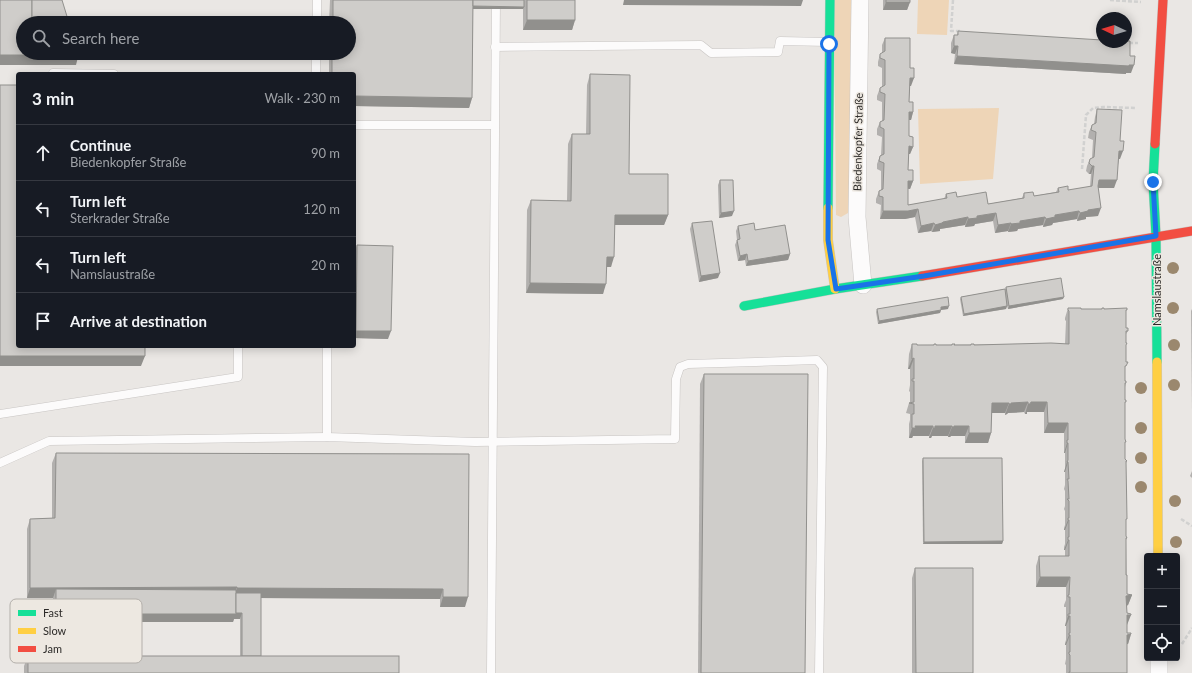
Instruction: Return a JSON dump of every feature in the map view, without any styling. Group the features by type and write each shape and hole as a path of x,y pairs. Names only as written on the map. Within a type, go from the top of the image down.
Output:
{"street":[{"path":"830,0 828,240 836,289"},
{"name":"Biedenkopfer Straße","path":"860,0 857,217 863,285"},
{"name":"Namslaustraße","path":"1158,553 1156,236 1153,182 1163,0"},
{"path":"744,306 836,289 924,276 1192,231"},
{"path":"1159,661 1159,673"}],"lane":[{"path":"317,0 317,16"},
{"path":"491,673 496,0"},
{"path":"495,47 701,45 711,53 778,52 780,42 829,42"},
{"path":"316,60 316,72"},
{"path":"356,125 494,125"},
{"path":"0,414 238,377 238,348"},
{"path":"327,348 328,437"},
{"path":"0,463 49,441 328,437 475,442 675,439 676,379 680,367 688,364 817,360 824,367 819,673"}],"path":[{"path":"953,0 951,31 967,32"},
{"path":"1110,0 1141,2"},
{"path":"1132,43 1138,43"},
{"path":"1082,169 1086,115 1093,108 1134,108"},
{"path":"1181,519 1192,526"},
{"path":"1182,644 1192,628"}],"shaded area":[{"path":"834,0 851,0 850,208 848,213 841,217 836,215"},
{"path":"918,0 949,0 947,35 917,34"},
{"path":"999,108 993,179 920,184 918,109"}],"building":[{"path":"0,0 32,0 32,16 16,16 16,55 0,55"},
{"path":"32,0 62,0 67,16 32,16"},
{"path":"333,0 473,0 472,98 356,96 356,72 332,72 332,60 356,60 356,16 333,16"},
{"path":"473,0 524,0 524,7 473,6"},
{"path":"527,0 575,0 575,20 527,20"},
{"path":"886,0 910,0 910,2 886,2"},
{"path":"958,31 1096,40 1096,48 1130,48 1130,56 1135,56 1134,65 1129,66 957,56 958,46 954,46 954,35 958,35"},
{"path":"885,38 910,38 910,68 914,68 914,78 910,78 909,102 913,102 913,112 909,112 909,136 913,137 913,147 909,146 908,170 913,170 913,181 908,181 908,205 947,198 946,194 956,192 957,197 986,192 988,204 1024,198 1024,193 1033,192 1034,196 1059,192 1058,188 1068,186 1068,190 1092,186 1094,166 1089,163 1090,159 1094,157 1096,132 1091,130 1092,125 1096,123 1097,109 1122,110 1120,141 1124,141 1123,151 1119,151 1117,180 1099,180 1098,186 1101,208 1080,213 1079,211 1055,215 1055,217 1046,219 1045,217 1020,221 1020,223 998,225 996,213 977,216 977,218 968,219 968,217 935,225 934,223 921,226 918,209 908,211 883,211 883,197 879,196 879,191 883,189 884,163 879,161 880,156 884,154 884,129 880,127 880,122 884,120 885,94 880,92 880,88 885,85 885,60 880,58 880,54 885,51"},
{"path":"590,74 630,75 629,174 668,174 668,215 615,215 614,257 607,257 606,284 530,283 531,200 571,201 572,134 590,134"},
{"path":"0,85 16,85 16,348 145,348 145,356 0,356"},
{"path":"720,180 733,180 734,211 721,213"},
{"path":"712,221 720,273 701,276 692,223"},
{"path":"754,223 755,230 785,225 790,254 748,261 747,254 740,256 737,240 740,239 738,226"},
{"path":"357,245 393,246 391,331 356,331"},
{"path":"1061,278 1064,297 1009,306 1006,287"},
{"path":"1005,289 1007,306 964,314 961,297"},
{"path":"948,297 949,306 941,307 941,310 879,321 877,309"},
{"path":"1068,308 1127,308 1126,328 1128,328 1128,331 1126,331 1126,362 1128,362 1125,366 1125,459 1127,461 1126,575 1127,594 1132,595 1126,596 1127,613 1131,614 1127,615 1127,633 1131,634 1127,635 1127,673 1069,673 1070,616 1068,616 1068,614 1070,614 1070,597 1068,597 1068,595 1070,577 1040,577 1039,556 1069,556 1069,501 1067,499 1069,499 1067,479 1069,479 1067,462 1068,423 1048,423 1047,402 1031,402 1030,404 1028,404 1028,402 1011,404 992,403 991,433 969,433 969,426 935,426 935,428 933,428 933,426 915,426 916,428 912,428 914,404 909,403 914,402 914,381 912,381 912,379 914,379 914,358 912,359 912,344 1069,344"},
{"path":"704,374 808,374 805,673 701,673"},
{"path":"56,453 469,454 468,597 443,597 443,589 237,587 30,588 30,519 55,518"},
{"path":"923,458 1002,458 1003,541 924,542"},
{"path":"915,568 973,568 973,673 916,673"},
{"path":"56,589 236,590 236,614 142,614 142,599 56,599"},
{"path":"236,593 261,593 261,656 242,656 242,613 236,613"},
{"path":"142,656 399,656 399,673 28,673 28,663 142,663"}],"traffic: fast":[{"path":"828,208 830,0"},
{"path":"1155,144 1153,182 1156,236 1157,362"},
{"path":"744,306 835,289 922,276"}],"traffic: slow":[{"path":"828,208 828,240 835,289"},
{"path":"1157,362 1158,553"}],"traffic: jam":[{"path":"1155,144 1163,0"},
{"path":"922,276 1192,231"}],"route":[{"path":"829,44 828,240 836,289 924,276 1156,236 1153,182"}]}
